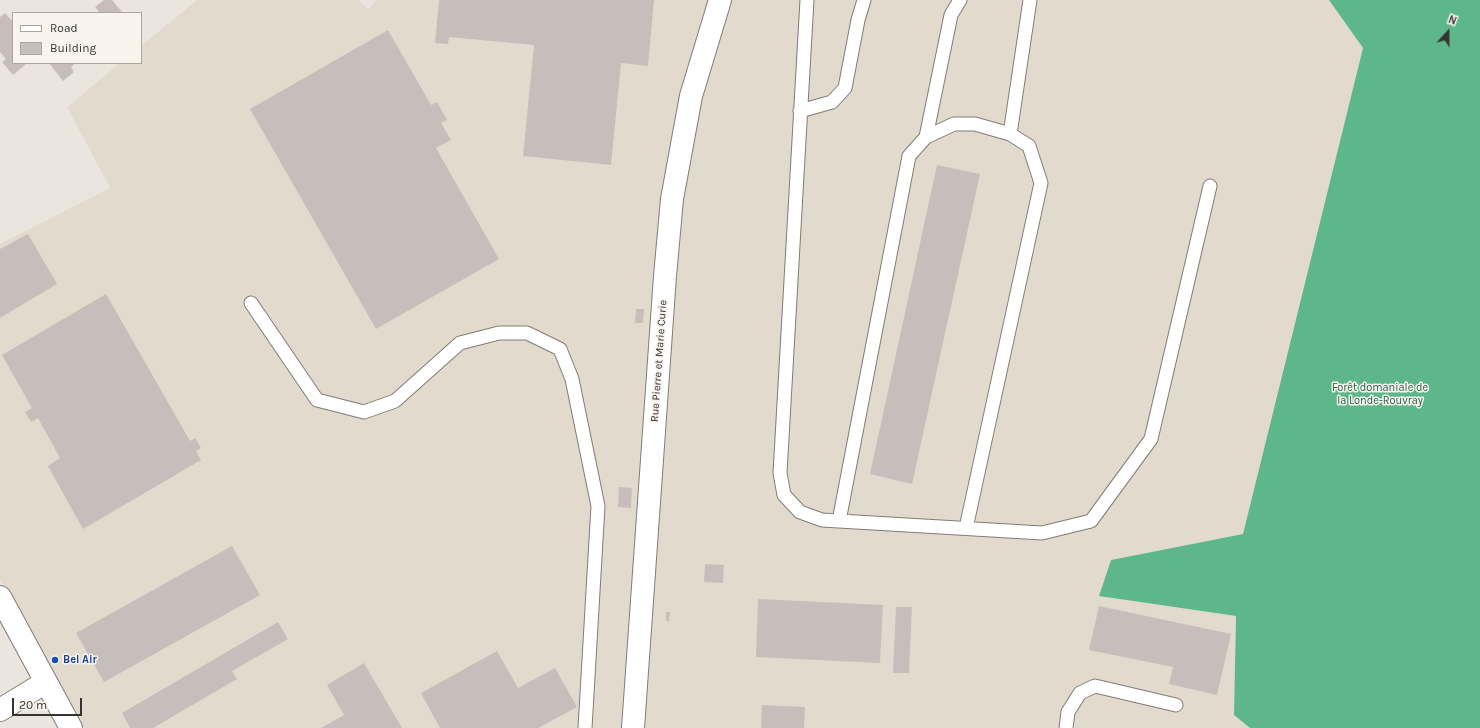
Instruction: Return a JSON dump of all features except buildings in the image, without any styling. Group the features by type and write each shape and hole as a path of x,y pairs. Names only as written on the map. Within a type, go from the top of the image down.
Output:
{"street":[{"name":"Rue Pierre et Marie Curie","path":"633,728 664,284 672,199 691,96 720,0"},
{"path":"0,597 71,728"},
{"path":"0,710 46,682"}],"lane":[{"path":"807,0 780,472 784,496 800,512 822,520 1042,533 1091,521 1151,439 1210,186"},
{"path":"800,111 832,102 845,88 858,20 864,0"},
{"path":"926,136 951,15 960,0"},
{"path":"1010,134 1030,0"},
{"path":"838,521 909,156 926,136 954,124 975,124 1010,134 1029,146 1041,184 966,528"},
{"path":"251,303 317,400 364,412 395,401 460,343 499,333 527,332 560,349 572,379 598,506 584,728"},
{"path":"1066,728 1068,712 1080,692 1095,686 1176,705"}],"shaded area":[{"path":"197,0 358,0 369,9 376,0 1329,0 1363,48 1243,534 1111,560 1099,596 1236,616 1234,715 1250,728 80,728 0,579 0,244 110,188 67,107 119,64 142,64 142,45"}],"green space":[{"name":"Forêt domaniale de la Londe-Rouvray","path":"1329,0 1480,0 1480,728 1250,728 1234,715 1236,616 1099,596 1111,560 1243,534 1363,48"}],"place":[{"name":"Bel Air","path":"55,660"}]}
